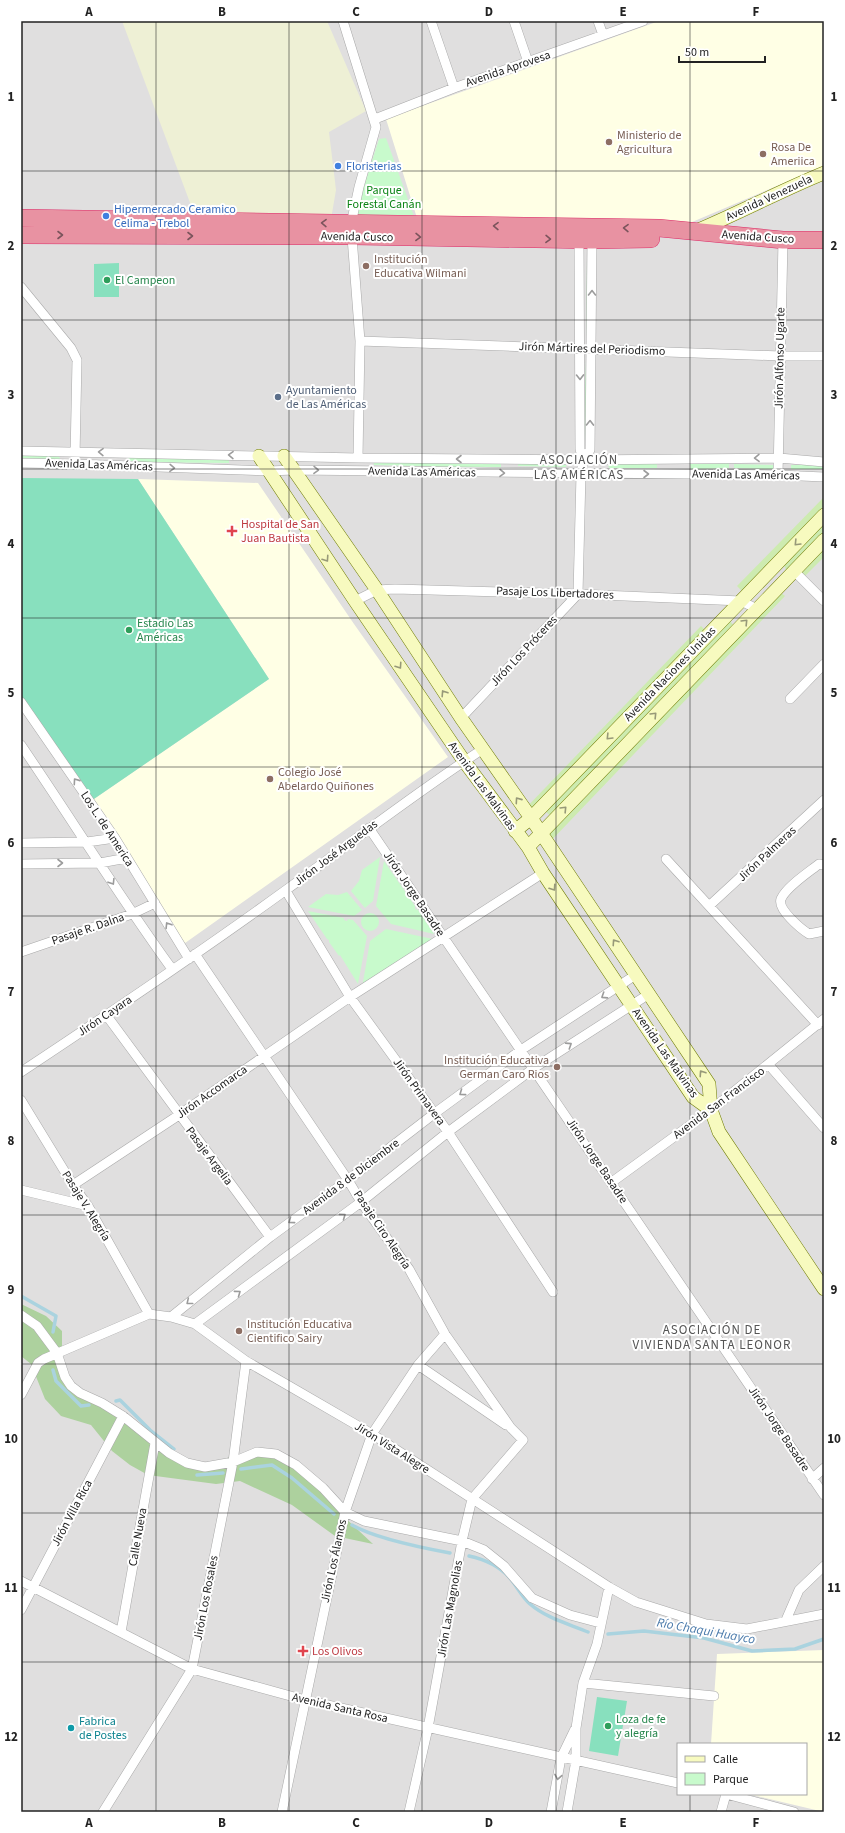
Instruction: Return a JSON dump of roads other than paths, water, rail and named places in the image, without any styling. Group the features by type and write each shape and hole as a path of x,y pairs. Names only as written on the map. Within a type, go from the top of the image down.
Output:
{"highway":[{"name":"Avenida Cusco","path":"21,218 585,240 670,239 692,232"},
{"name":"Avenida Cusco","path":"21,235 351,230 660,228 783,240 824,240"}],"street":[{"path":"343,21 375,119 376,128 359,187 351,230 360,340 358,458"},
{"path":"431,21 454,88"},
{"path":"514,21 528,62"},
{"path":"598,21 603,36"},
{"name":"Avenida Aprovesa","path":"375,119 454,88 643,21"},
{"name":"Avenida Venezuela","path":"692,232 727,218 788,188 824,173"},
{"path":"578,594 581,474 583,460 580,450 579,349 585,240"},
{"path":"583,460 590,450 591,349 585,240"},
{"name":"Jirón Alfonso Ugarte","path":"778,475 783,240"},
{"path":"21,287 71,348 77,360 75,464"},
{"name":"Jirón Mártires del Periodismo","path":"360,340 780,356 824,356"},
{"name":"Avenida Las Américas","path":"21,451 358,458 583,460 779,458 824,462"},
{"name":"Avenida Las Malvinas","path":"259,456 355,601 464,761 528,847 543,873 693,1098 712,1110"},
{"name":"Avenida Las Malvinas","path":"284,456 377,590 461,718 637,974 709,1084 712,1110 719,1132 824,1289"},
{"name":"Avenida Las Américas","path":"21,463 268,471 294,470 778,475 824,477"},
{"name":"Avenida Naciones Unidas","path":"515,831 531,818 824,515"},
{"name":"Avenida Naciones Unidas","path":"528,847 824,540"},
{"path":"794,572 824,602"},
{"name":"Pasaje Los Libertadores","path":"355,601 377,590 395,588 741,601 756,609"},
{"name":"Jirón Los Próceres","path":"461,718 578,594"},
{"path":"790,699 824,664"},
{"name":"Los L. de America","path":"21,702 115,838 155,903 192,956"},
{"name":"Los L. de America","path":"21,745 87,842 132,914 172,970"},
{"name":"Jirón José Arguedas","path":"192,956 286,890 369,828 482,749"},
{"name":"Jirón Palmeras","path":"709,906 824,800"},
{"name":"Jirón Jorge Basadre","path":"369,828 612,1182 824,1495"},
{"path":"21,843 87,842 115,838"},
{"path":"21,864 100,863 127,858"},
{"path":"666,859 709,906 821,1022"},
{"path":"824,865 819,864 788,890 781,899 781,906 800,928 809,934 824,930"},
{"name":"Jirón Accomarca","path":"73,1185 179,1115 350,997 442,936 543,873"},
{"name":"Jirón Primavera","path":"286,890 350,997 435,1113 553,1292"},
{"name":"Pasaje R. Dalna","path":"21,952 132,914 155,903"},
{"name":"Jirón Cayara","path":"21,1072 107,1016 192,956"},
{"name":"Pasaje Ciro Alegría","path":"192,956 264,1056 348,1180 361,1202 409,1269 445,1334 511,1428"},
{"name":"Avenida 8 de Diciembre","path":"171,1317 270,1237 348,1180 435,1113 521,1050 637,974"},
{"name":"Avenida 8 de Diciembre","path":"195,1324 361,1202 448,1132 534,1068 649,994"},
{"name":"Pasaje Argelia","path":"107,1016 270,1237"},
{"name":"Avenida San Francisco","path":"612,1182 712,1110 821,1022"},
{"path":"769,1065 824,1128"},
{"name":"Pasaje V. Alegría","path":"21,1100 73,1185 88,1206 149,1314"},
{"path":"21,1190 88,1206"},
{"path":"21,1395 38,1363 57,1353 149,1314 171,1317"},
{"path":"21,1315 37,1326 57,1353 65,1377 71,1386 123,1416 155,1443 187,1463 205,1467 233,1462 257,1452 276,1454 296,1465 323,1488 345,1512 364,1521 462,1540 484,1550 504,1566 532,1598 570,1615 600,1623"},
{"name":"Jirón Vista Alegre","path":"171,1317 195,1324 246,1361 372,1434 609,1588 636,1602 706,1624 747,1629 786,1620 824,1614"},
{"name":"Jirón Los Álamos","path":"282,1812 345,1512 372,1434 418,1365 445,1334"},
{"name":"Jirón Los Rosales","path":"103,1812 192,1668 233,1462 246,1361"},
{"path":"418,1365 511,1428"},
{"name":"Jirón Villa Rica","path":"21,1610 123,1416"},
{"name":"Jirón Las Magnolias","path":"409,1812 428,1728 462,1540 472,1499 523,1440 511,1428"},
{"name":"Calle Nueva","path":"121,1632 155,1443"},
{"path":"812,1479 824,1468"},
{"path":"786,1620 799,1590 824,1566"},
{"name":"Avenida Santa Rosa","path":"21,1581 192,1668 305,1700 677,1783"},
{"path":"567,1812 576,1760 576,1728 583,1683 597,1644 600,1623 609,1588"},
{"path":"583,1683 714,1696"},
{"path":"551,1812 561,1758 576,1728"},
{"path":"721,1812 726,1795"},
{"path":"730,1795 794,1812"}],"waterway":[{"name":"Río Chaqui Huayco","path":"21,1296 56,1316 53,1332"},
{"name":"Río Chaqui Huayco","path":"53,1370 56,1381 81,1406 89,1405"},
{"name":"Río Chaqui Huayco","path":"116,1401 120,1400 150,1430 174,1449"},
{"name":"Río Chaqui Huayco","path":"241,1469 272,1465 292,1478 334,1514"},
{"name":"Río Chaqui Huayco","path":"197,1475 223,1473"},
{"name":"Río Chaqui Huayco","path":"352,1525 386,1539 450,1553"},
{"name":"Río Chaqui Huayco","path":"469,1556 496,1566 509,1577 527,1601 536,1609 550,1617 588,1632"},
{"name":"Río Chaqui Huayco","path":"608,1634 644,1631 704,1638 752,1651 795,1649 824,1639"}],"place":[{"name":"Ministerio de Agricultura","path":"609,142"},
{"name":"Rosa De Ameriica","path":"763,154"},
{"name":"Floristerias","path":"338,166"},
{"name":"Hipermercado Ceramico Celima - Trebol","path":"106,216"},
{"name":"Institución Educativa Wilmani","path":"366,266"},
{"name":"El Campeon","path":"107,280"},
{"name":"Ayuntamiento de Las Américas","path":"278,397"},
{"name":"Hospital de San Juan Bautista","path":"232,531"},
{"name":"Estadio Las Américas","path":"129,630"},
{"name":"Colegio José Abelardo Quiñones","path":"270,779"},
{"name":"Institución Educativa German Caro Rios","path":"557,1067"},
{"name":"Institución Educativa Cientifico Sairy","path":"239,1331"},
{"name":"Los Olivos","path":"303,1651"},
{"name":"Loza de fe y alegría","path":"608,1726"},
{"name":"Fabrica de Postes","path":"71,1728"}],"district":[{"name":"ASOCIACIÓN LAS AMÉRICAS","path":"579,468"},
{"name":"ASOCIACIÓN DE VIVIENDA SANTA LEONOR","path":"712,1338"}],"park label":[{"name":"Parque Forestal Canán","path":"384,197"}]}
